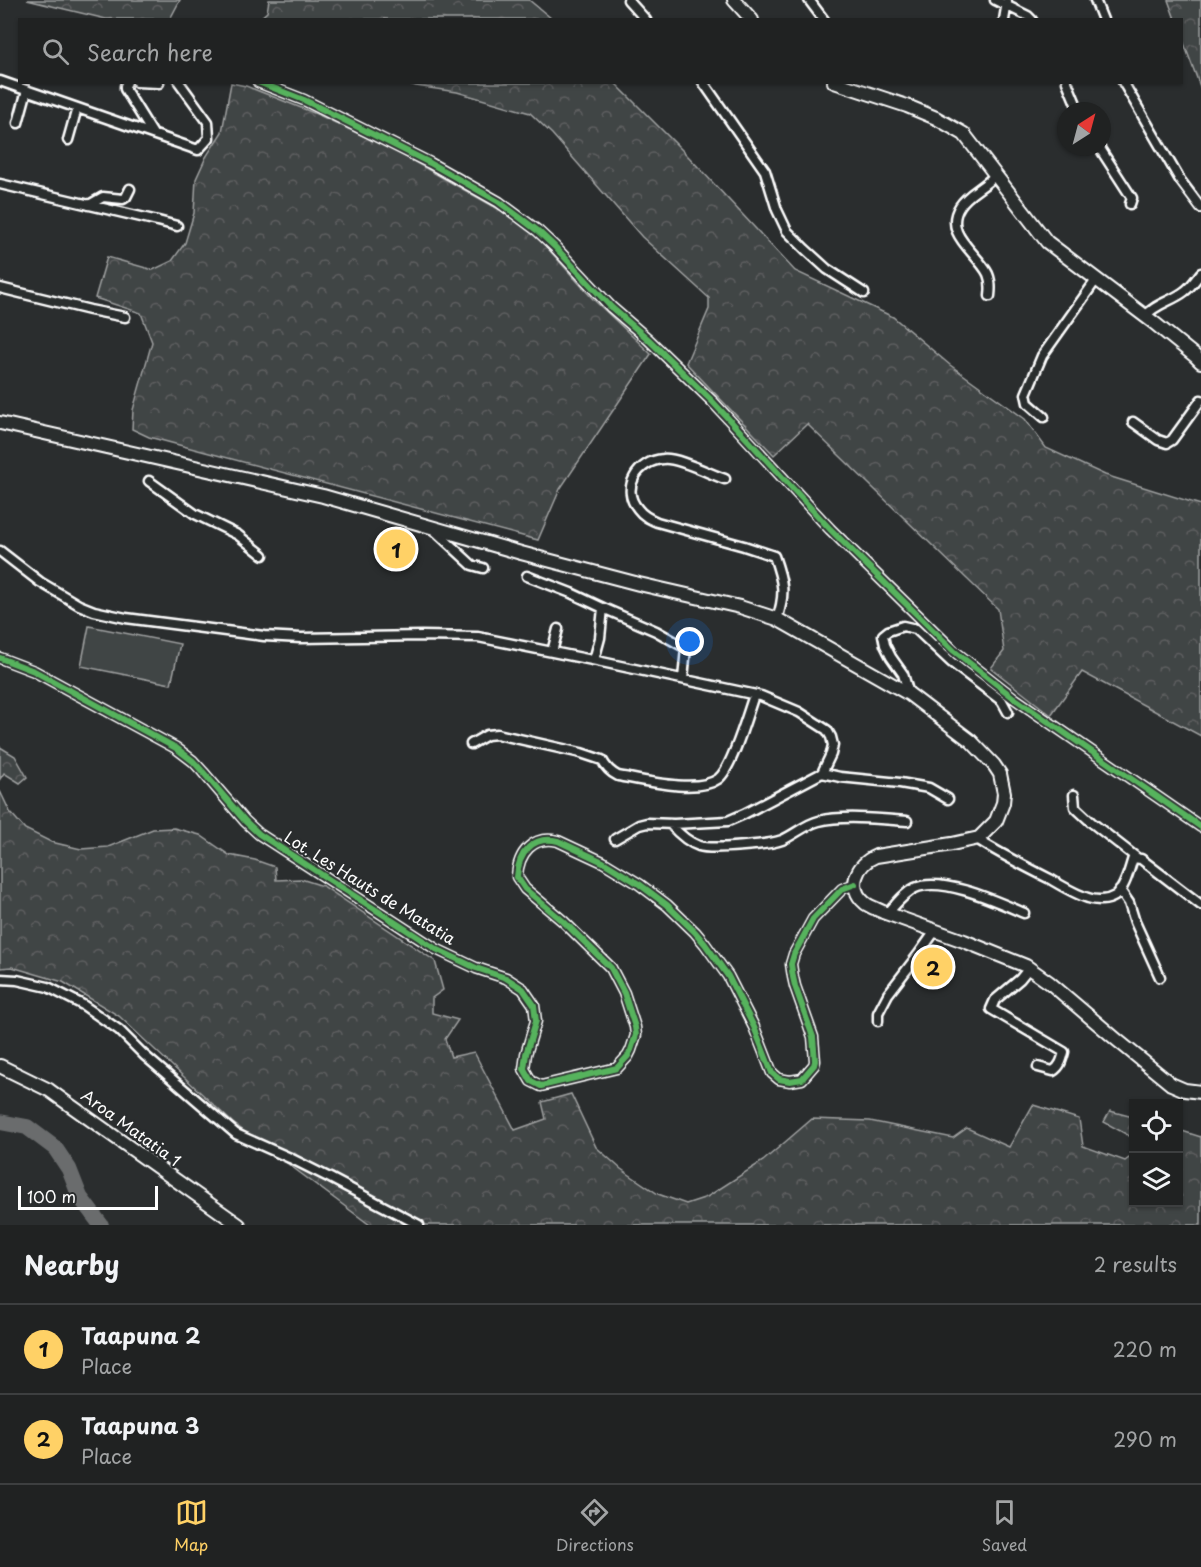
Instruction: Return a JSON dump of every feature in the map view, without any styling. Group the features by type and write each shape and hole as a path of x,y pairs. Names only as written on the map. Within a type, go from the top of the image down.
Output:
{"main road":[{"path":"734,0 750,18"},
{"path":"853,86 907,106 943,122 964,135 1047,242 1145,316 1201,362"},
{"path":"0,423 323,496 547,561 740,607 777,619 909,694 970,741 987,757 1000,774 1004,793 1003,803 996,821 979,838 876,856 861,866 855,884 857,892 866,903 1029,968 1171,1083 1185,1090 1201,1092"},
{"name":"Aroa Matatia 1","path":"0,1066 60,1098 239,1225"}],"street":[{"path":"628,0 644,18"},
{"path":"809,0 822,18"},
{"path":"995,0 1006,3 1030,18"},
{"path":"1095,0 1102,18"},
{"path":"1004,18 1006,3"},
{"path":"0,81 198,150 209,138 208,122 180,84"},
{"path":"126,84 125,89 153,134"},
{"path":"263,84 304,100 430,163 499,202 538,231 611,307 704,393 830,529 954,651 1014,698 1201,827"},
{"path":"704,84 765,171 777,210 787,231 827,269 864,293"},
{"path":"1068,84 1075,102"},
{"path":"1124,84 1175,172 1201,208"},
{"path":"18,123 27,90"},
{"path":"68,140 77,108"},
{"path":"1105,156 1132,198 1130,204"},
{"path":"990,296 989,276 958,236 955,221 961,204 995,175"},
{"path":"0,184 177,226"},
{"path":"89,205 103,197 123,199 130,189"},
{"path":"1145,316 1153,307 1184,292 1201,273"},
{"path":"1044,417 1028,403 1026,394 1042,356 1096,280"},
{"path":"0,288 125,317"},
{"path":"1133,422 1158,440 1167,443 1172,440 1201,400"},
{"path":"725,479 666,458 650,462 637,471 632,481 631,495 639,511 645,517 774,556 783,592 783,602 777,619"},
{"path":"149,481 195,514 238,536 263,555"},
{"path":"431,527 472,565 483,568"},
{"path":"0,551 40,582 79,605 126,618 264,636 478,638 594,660 754,695 799,712 828,730 833,745 822,773 771,801 728,821 647,823 615,839"},
{"path":"527,576 656,631 686,648 683,679"},
{"path":"594,660 600,638 603,608"},
{"path":"909,694 903,674 891,657 883,635 903,626 916,629 951,662 1002,701 1007,710 1014,698"},
{"path":"552,652 558,629"},
{"name":"Lot. Les Hauts de Matatia","path":"0,658 34,671 176,748 198,766 259,834 436,949 476,968 506,978 523,989 534,1005 536,1021 524,1069 531,1081 541,1086 617,1068 628,1056 636,1035 627,1003 613,971 563,921 525,889 517,877 520,859 532,845 543,841 558,841 603,862 639,884 667,905 705,944 728,976 754,1027 772,1073 779,1079 790,1081 801,1078 815,1061 813,1037 793,977 794,954 813,919 842,889 855,884"},
{"path":"471,744 487,735 511,737 602,760 611,773 618,776 689,787 711,783 720,778 743,728 754,695"},
{"path":"822,773 929,788 948,800"},
{"path":"1074,795 1077,810 1201,905"},
{"path":"670,824 680,835 704,847 780,841 819,821 863,818 907,821"},
{"path":"979,838 999,853 1088,898 1105,900 1116,895 1133,858 1137,858"},
{"path":"888,913 904,895 918,886 925,885 953,887 971,892 1024,913"},
{"path":"1120,890 1129,903 1160,977"},
{"path":"878,1021 878,1013 888,994 935,931"},
{"path":"1029,968 1020,979 994,999 991,1009 1064,1052 1057,1069 1053,1071 1038,1067"},
{"path":"0,979 17,980 48,987 83,1005 119,1030 144,1055 236,1134 320,1173 418,1225"}],"green space":[{"path":"27,0 180,0 171,18 102,18"},
{"path":"269,0 529,0 551,18 260,18 267,12"},
{"path":"1168,0 1201,0 1201,89 1183,41 1183,18 1175,18"},
{"path":"231,84 236,84 319,115 397,152 500,210 534,233 593,299 651,354 560,489 538,540 149,437 132,429 133,410 152,342 141,313 95,298 107,257 153,270 172,261 185,243 194,213 196,179 206,157 222,132"},
{"path":"409,84 616,84 687,155 795,271 893,317 950,365 1025,419 1046,448 1105,475 1201,505 1201,736 1082,672 1051,715 991,668 1004,651 998,609 807,424 774,455 686,363 709,309 709,298 642,237 552,134 530,113 457,92"},
{"path":"89,626 180,644 171,684 81,666"},
{"path":"0,747 15,756 27,777 20,783 4,773 0,779"},
{"path":"0,791 10,812 25,829 51,842 81,849 108,847 153,829 174,828 200,835 229,855 275,867 276,880 301,879 323,886 435,961 443,990 432,998 432,1013 458,1020 445,1039 451,1057 474,1052 515,1130 546,1119 542,1102 571,1094 596,1147 621,1169 658,1194 686,1204 707,1197 763,1161 812,1119 870,1121 953,1138 967,1128 1009,1147 1033,1105 1079,1119 1083,1146 1125,1161 1129,1158 1129,1207 1183,1207 1183,1131 1201,1137 1201,1225 370,1225 233,1123 119,1016 63,982 12,967 0,968"},
{"path":"1110,1111 1129,1116 1129,1136 1104,1122"}],"waterway":[{"path":"0,1122 27,1127 55,1148 69,1169 80,1197 101,1225"}],"cycle path":[{"path":"263,84 304,100 430,163 499,202 538,231 611,307 712,401 830,529 954,651 1014,698 1201,827"},
{"path":"0,658 34,671 176,748 193,761 259,834 436,949 476,968 506,978 523,989 534,1005 536,1021 524,1069 531,1081 541,1086 617,1068 628,1056 636,1035 624,993 611,968 563,921 525,889 517,877 520,860 534,843 558,841 603,862 639,884 667,905 695,932 728,976 754,1027 772,1073 779,1079 790,1081 802,1079 815,1061 813,1037 793,977 791,964 794,954 813,919 842,889 855,884"}],"place":[{"name":"Taapuna 2","path":"396,549"},
{"name":"Taapuna 3","path":"933,967"}]}
